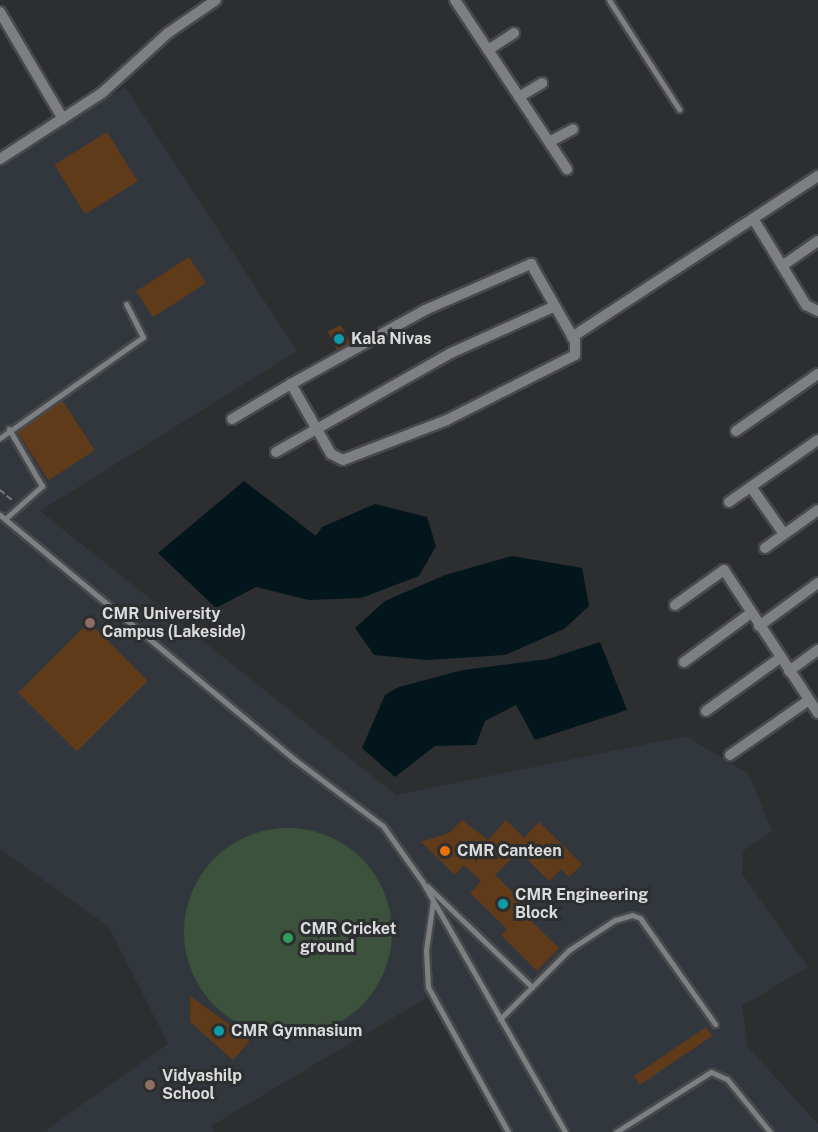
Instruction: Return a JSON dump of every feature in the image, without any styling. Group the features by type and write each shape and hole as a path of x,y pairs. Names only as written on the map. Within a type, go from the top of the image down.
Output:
{"street":[{"path":"0,159 102,93 168,33 216,0"},
{"path":"460,2 488,50 567,170"},
{"path":"0,12 63,119"},
{"path":"488,50 514,33"},
{"path":"519,96 542,83"},
{"path":"549,142 573,129"},
{"path":"572,337 818,176"},
{"path":"754,220 806,305 818,311"},
{"path":"782,266 818,242"},
{"path":"232,419 291,384 425,310 521,265 535,268 578,349 575,355 447,420 343,460 331,454 291,384"},
{"path":"276,452 450,353 555,306"},
{"path":"736,431 818,374"},
{"path":"729,502 818,440"},
{"path":"750,487 784,534"},
{"path":"765,548 818,510"},
{"path":"675,605 724,570 818,713"},
{"path":"759,626 818,583"},
{"path":"684,662 751,613"},
{"path":"789,671 818,650"},
{"path":"706,711 780,658"},
{"path":"730,755 809,700"}],"lane":[{"path":"609,0 680,109"},
{"path":"0,438 9,429 144,337 126,304"},
{"path":"9,429 42,486 3,517 294,759 371,815 422,881 532,987"},
{"path":"422,881 565,1132"},
{"path":"433,901 426,950 428,987 508,1132"},
{"path":"500,1019 569,950 615,920 632,915 640,918 715,1024"},
{"path":"616,1132 711,1072 727,1079 771,1132"}],"path":[{"path":"0,490 17,505"}],"shaded area":[{"name":"CMR University Campus (Lakeside)","path":"125,87 297,351 40,511 396,795 686,736 749,774 772,831 743,851 742,874 808,967 742,1006 748,1047 818,1124 818,1132 502,1132 428,997 211,1126 214,1132 43,1132 168,1044 109,927 0,849 0,164"},
{"path":"244,481 316,536 322,527 375,504 427,517 436,546 419,576 361,598 309,600 256,587 216,608 158,553"},
{"path":"512,556 582,568 589,606 564,629 505,655 427,660 374,655 355,628 385,601 445,575"},
{"path":"600,642 627,710 535,740 516,705 485,721 476,745 435,746 395,777 362,748 385,695 399,687 463,670 548,659"}],"green space":[{"name":"CMR Cricket ground","path":"278,828 298,828 318,832 337,840 362,858 375,874 384,892 392,922 388,962 384,972 375,990 362,1006 346,1019 318,1032 298,1036 278,1036 258,1032 239,1024 214,1006 201,990 188,962 184,942 184,922 188,902 196,883 214,858 230,845 258,832"}],"building":[{"path":"107,132 138,181 85,214 54,165"},
{"path":"189,257 206,283 153,317 136,291"},
{"name":"Kala Nivas","path":"341,325 350,343 337,350 328,332"},
{"path":"62,400 95,450 49,480 16,430"},
{"path":"89,622 148,681 77,751 18,693"},
{"name":"CMR Engineering Block","path":"462,820 488,840 506,820 524,838 539,822 582,864 569,877 561,869 549,881 519,851 495,875 535,914 530,920 559,948 537,971 501,935 507,929 470,893 481,881 464,865 455,875 421,842 449,833"},
{"name":"CMR Gymnasium","path":"190,996 251,1040 233,1060 190,1022"},
{"path":"706,1027 712,1036 640,1085 634,1076"}],"place":[{"name":"Kala Nivas","path":"339,339"},
{"name":"CMR University Campus (Lakeside)","path":"90,623"},
{"name":"CMR Canteen","path":"445,851"},
{"name":"CMR Engineering Block","path":"503,904"},
{"name":"CMR Cricket ground","path":"288,938"},
{"name":"CMR Gymnasium","path":"219,1031"},
{"name":"Vidyashilp School","path":"150,1085"}]}
